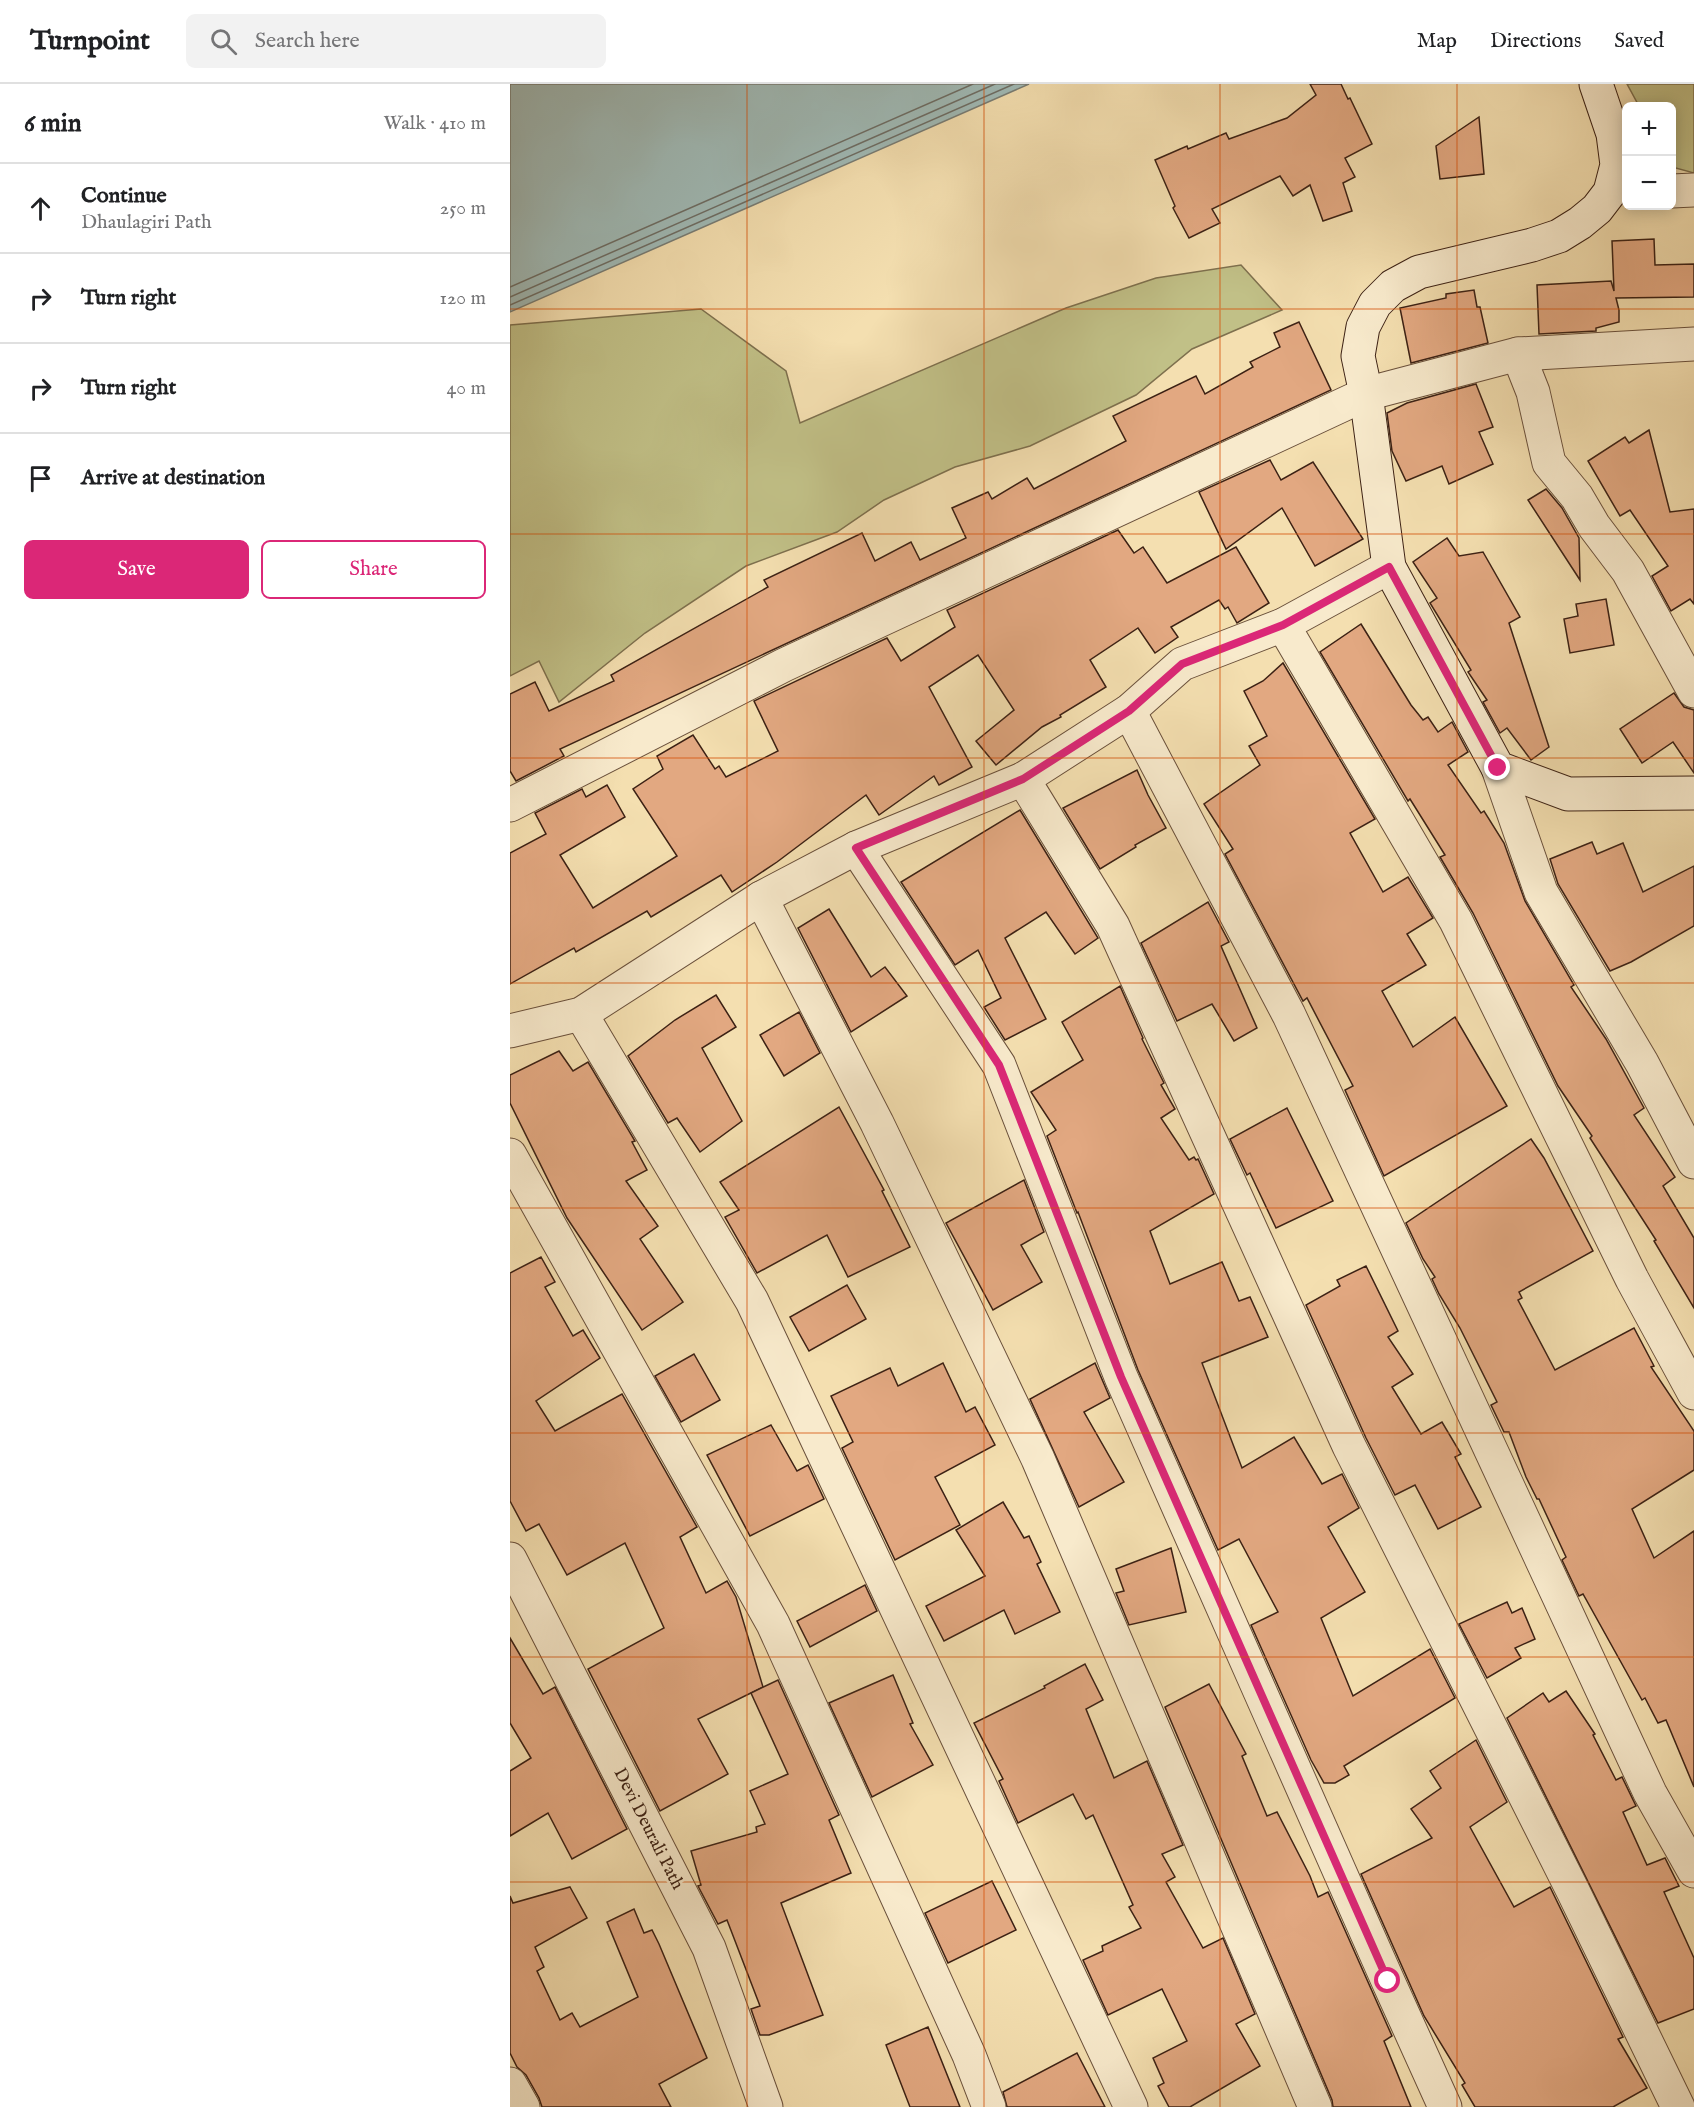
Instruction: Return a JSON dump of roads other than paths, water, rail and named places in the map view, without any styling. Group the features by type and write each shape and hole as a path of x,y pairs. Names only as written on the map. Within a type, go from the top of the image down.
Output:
{"street":[{"path":"1596,84 1613,134 1618,192 1580,223 1558,236 1532,245 1419,272 1393,285 1375,304 1363,327 1358,356 1366,394 1389,567 1498,768 1541,892 1642,1063 1694,1162"},
{"path":"1676,191 1694,190"},
{"path":"510,805 784,664 1366,394 1518,354 1694,344"},
{"path":"1518,354 1533,392 1549,463 1577,497 1594,526 1628,570 1694,691"},
{"path":"510,1032 581,1014 760,898 856,848 1023,779 1129,711 1182,664 1283,625 1389,567"},
{"path":"1283,625 1456,921 1632,1279 1694,1393"},
{"path":"1129,711 1289,1015 1650,1793 1694,1871"},
{"path":"1498,768 1568,794 1694,793"},
{"path":"1023,779 1113,926 1349,1446 1573,1891 1678,2107"},
{"path":"856,848 999,1065 1121,1377 1445,2107"},
{"path":"760,898 877,1123 1038,1459 1314,2107"},
{"path":"581,1014 752,1301 1131,2107"},
{"path":"510,1155 773,1624 969,2055 989,2107"},
{"name":"Devi Deurali Path","path":"510,1559 709,1948 766,2107"},
{"path":"510,2084 523,2107"}],"water":[{"path":"510,84 1029,84 510,312"}]}
